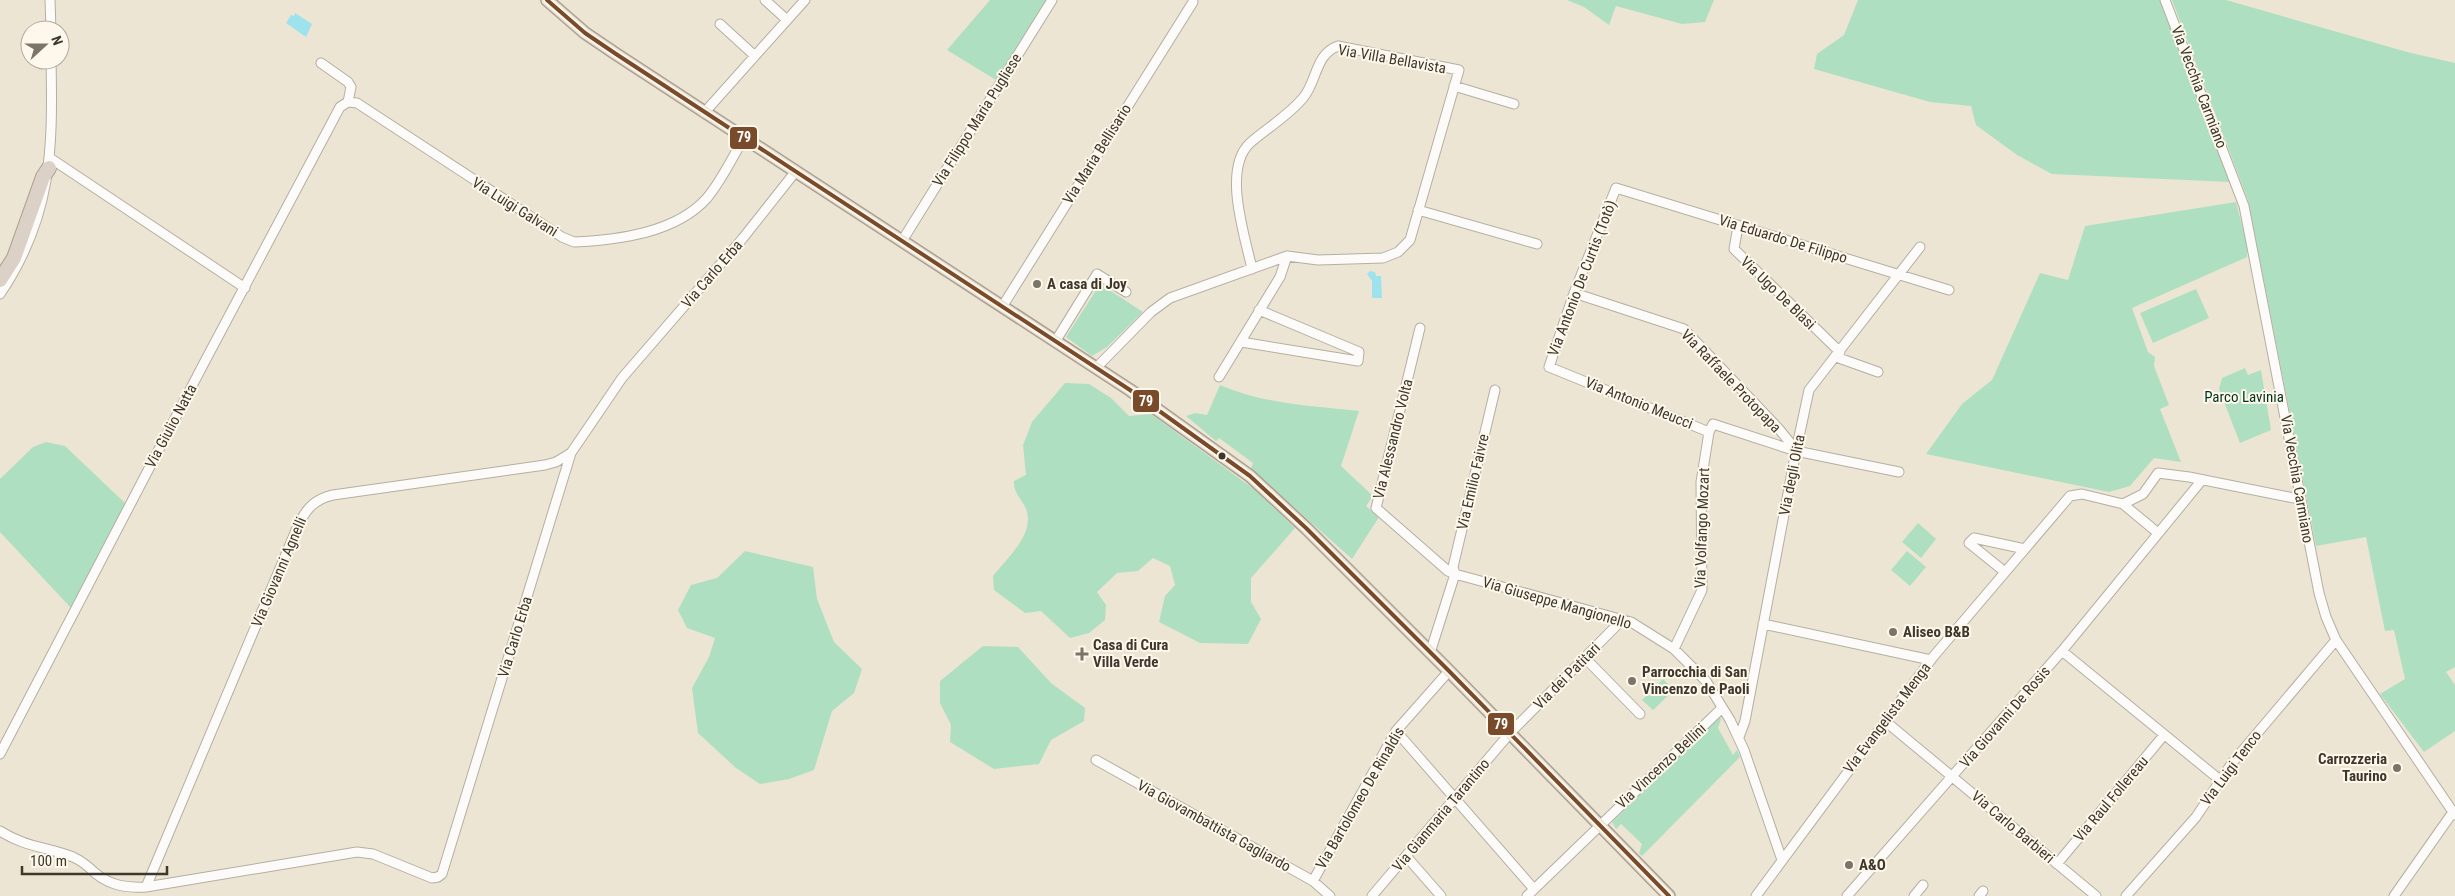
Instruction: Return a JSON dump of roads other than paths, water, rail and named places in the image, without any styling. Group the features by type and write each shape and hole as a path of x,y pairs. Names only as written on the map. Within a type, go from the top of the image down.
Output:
{"highway":[{"path":"0,280 14,258 49,163"}],"main road":[{"path":"540,0 550,3 585,33 704,113 796,171 1096,368 1250,476 1306,528 1449,671 1669,896"}],"street":[{"path":"50,0 51,20"},
{"path":"765,0 787,20"},
{"path":"704,113 805,0"},
{"name":"Via Filippo Maria Pugliese","path":"902,241 1052,0"},
{"name":"Via Vecchia Carmiano","path":"2165,0 2244,206 2273,346 2299,498 2319,593 2326,617 2336,640 2454,813"},
{"name":"Via Maria Bellisario","path":"1002,307 1193,2"},
{"path":"720,24 754,56"},
{"name":"Via Villa Bellavista","path":"1096,368 1151,312 1170,298 1252,269 1287,256 1318,260 1383,258 1398,252 1410,240 1459,70 1338,46 1330,49 1323,56 1304,98 1248,145 1240,159 1235,176 1252,269"},
{"path":"321,63 348,82 351,87 348,102"},
{"path":"0,294 19,263 40,213 49,163 52,120 51,70"},
{"path":"1454,86 1514,104"},
{"name":"Via Luigi Galvani","path":"348,102 357,104 454,169 562,237 574,242 652,230 682,217 706,198 744,138"},
{"name":"Via Giulio Natta","path":"0,754 199,371 340,108 348,102"},
{"path":"49,163 245,288"},
{"name":"Via Carlo Erba","path":"146,887 357,852 373,854 432,878 442,874 571,453 622,378 743,238 796,171"},
{"name":"Via Eduardo De Filippo","path":"1616,188 1949,290"},
{"name":"Via Antonio De Curtis (Totò)","path":"1549,367 1574,293 1616,188"},
{"path":"1418,210 1537,244"},
{"name":"Via Ugo De Blasi","path":"1738,226 1734,249 1838,354"},
{"name":"Via degli Olita","path":"1739,737 1746,721 1796,450 1809,390 1901,274 1920,247"},
{"path":"1219,377 1280,277 1287,256"},
{"path":"1055,342 1096,274 1126,292"},
{"name":"Via Raffaele Protopapa","path":"1574,293 1684,329 1779,429 1796,450"},
{"path":"1241,342 1358,361 1359,352 1260,310"},
{"name":"Via Alessandro Volta","path":"1420,328 1376,508 1448,571 1455,574"},
{"path":"1838,354 1878,372"},
{"name":"Via Antonio Meucci","path":"1549,367 1709,432 1712,424 1796,450 1899,472"},
{"name":"Via Emilio Faivre","path":"1455,574 1453,566 1495,390"},
{"name":"Via Volfango Mozart","path":"1674,649 1702,590 1701,482 1709,432"},
{"name":"Via Giovanni Agnelli","path":"146,887 297,528 310,505 325,496 545,465 556,462 571,453"},
{"path":"2158,533 2123,504 2142,494 2158,474 2299,498"},
{"name":"Via Giovanni De Rosis","path":"1847,896 2062,651 2202,480"},
{"name":"Via Evangelista Menga","path":"1756,896 1931,660 2070,496 2082,494 2123,504"},
{"path":"2006,572 1970,543 1974,538 2025,549"},
{"path":"1430,653 1455,574"},
{"name":"Via Giuseppe Mangionello","path":"1455,574 1631,622 1674,649 1706,681 1739,737 1782,860"},
{"name":"Via dei Patitari","path":"1510,733 1624,620"},
{"path":"1764,624 1931,660"},
{"name":"Via Luigi Tenco","path":"2126,896 2196,817 2232,763 2336,640"},
{"path":"2062,651 2220,780"},
{"path":"1585,658 1640,714"},
{"name":"Via Bartolomeo De Rinaldis","path":"1313,881 1396,731 1449,671"},
{"name":"Via Vincenzo Bellini","path":"1531,893 1600,824 1722,708"},
{"name":"Via Carlo Barbieri","path":"1885,721 2096,896"},
{"path":"1396,731 1531,893"},
{"name":"Via Gianmaria Tarantino","path":"1372,896 1510,733"},
{"name":"Via Raul Follereau","path":"2057,864 2164,734"},
{"name":"Via Giovambattista Gagliardo","path":"1096,760 1313,881 1330,896"},
{"path":"2394,896 2454,813"},
{"path":"0,831 16,841 72,857 85,863 111,883 125,888 146,887"},
{"path":"1406,856 1441,896"},
{"path":"1914,896 1923,884"}],"water":[{"path":"295,13 312,24 306,37 286,23 291,15 294,16"},
{"path":"1370,271 1375,272 1376,276 1381,276 1382,298 1372,298 1372,281 1367,274"}],"place":[{"name":"A casa di Joy","path":"1037,284"},
{"name":"Aliseo B&B","path":"1893,632"},
{"name":"Casa di Cura Villa Verde","path":"1082,654"},
{"name":"Parrocchia di San Vincenzo de Paoli","path":"1632,681"},
{"name":"Carrozzeria Taurino","path":"2397,768"},
{"name":"A&O","path":"1849,865"}],"park label":[{"name":"Parco Lavinia","path":"2244,397"}]}
